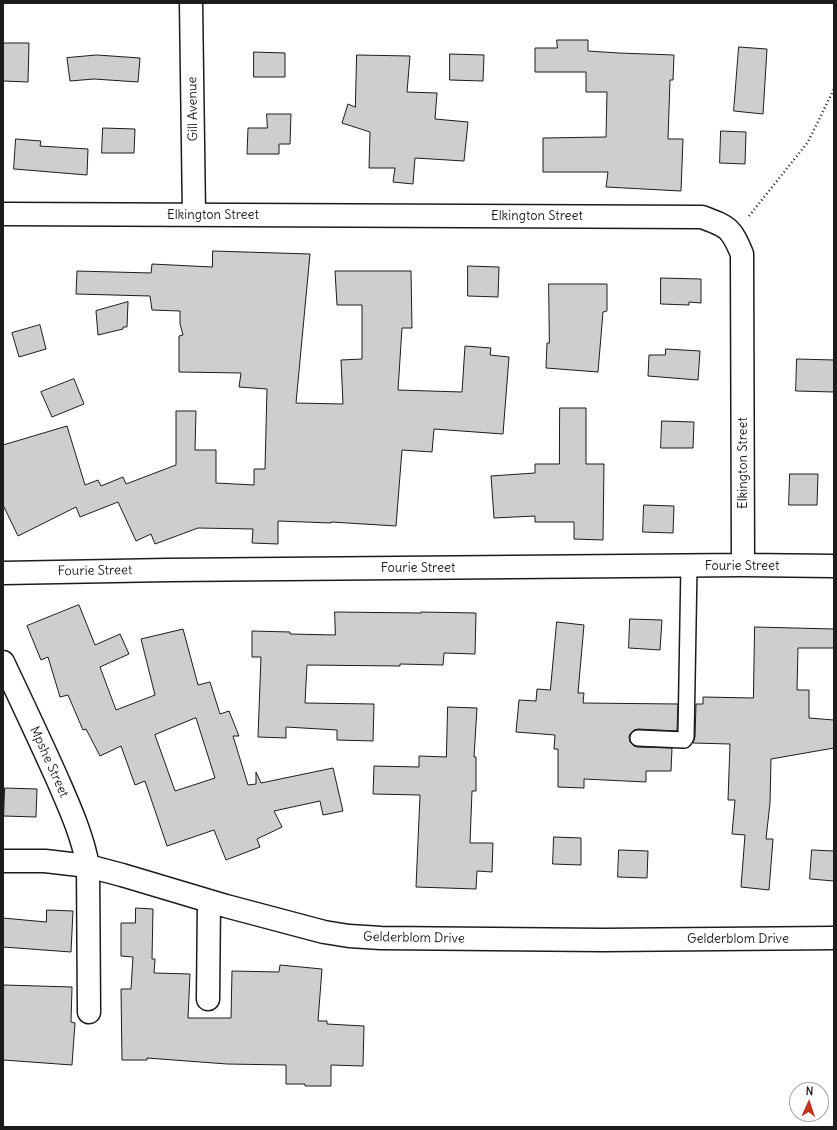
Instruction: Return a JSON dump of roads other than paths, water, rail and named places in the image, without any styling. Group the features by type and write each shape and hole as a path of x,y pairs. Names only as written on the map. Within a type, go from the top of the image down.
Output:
{"street":[{"name":"Gill Avenue","path":"191,3 194,215"},
{"name":"Elkington Street","path":"3,214 702,216 722,224 733,235 742,254 743,565"},
{"name":"Fourie Street","path":"3,574 168,570 743,565 834,566"},
{"name":"Mpshe Street","path":"3,662 72,812 84,848 88,866 89,1012"},
{"name":"Gelderblom Drive","path":"3,861 45,861 88,866 324,932 349,936 381,938 595,940 834,938"},
{"path":"208,999 209,901"}],"lane":[{"path":"638,738 684,740 686,737 689,566"}]}
